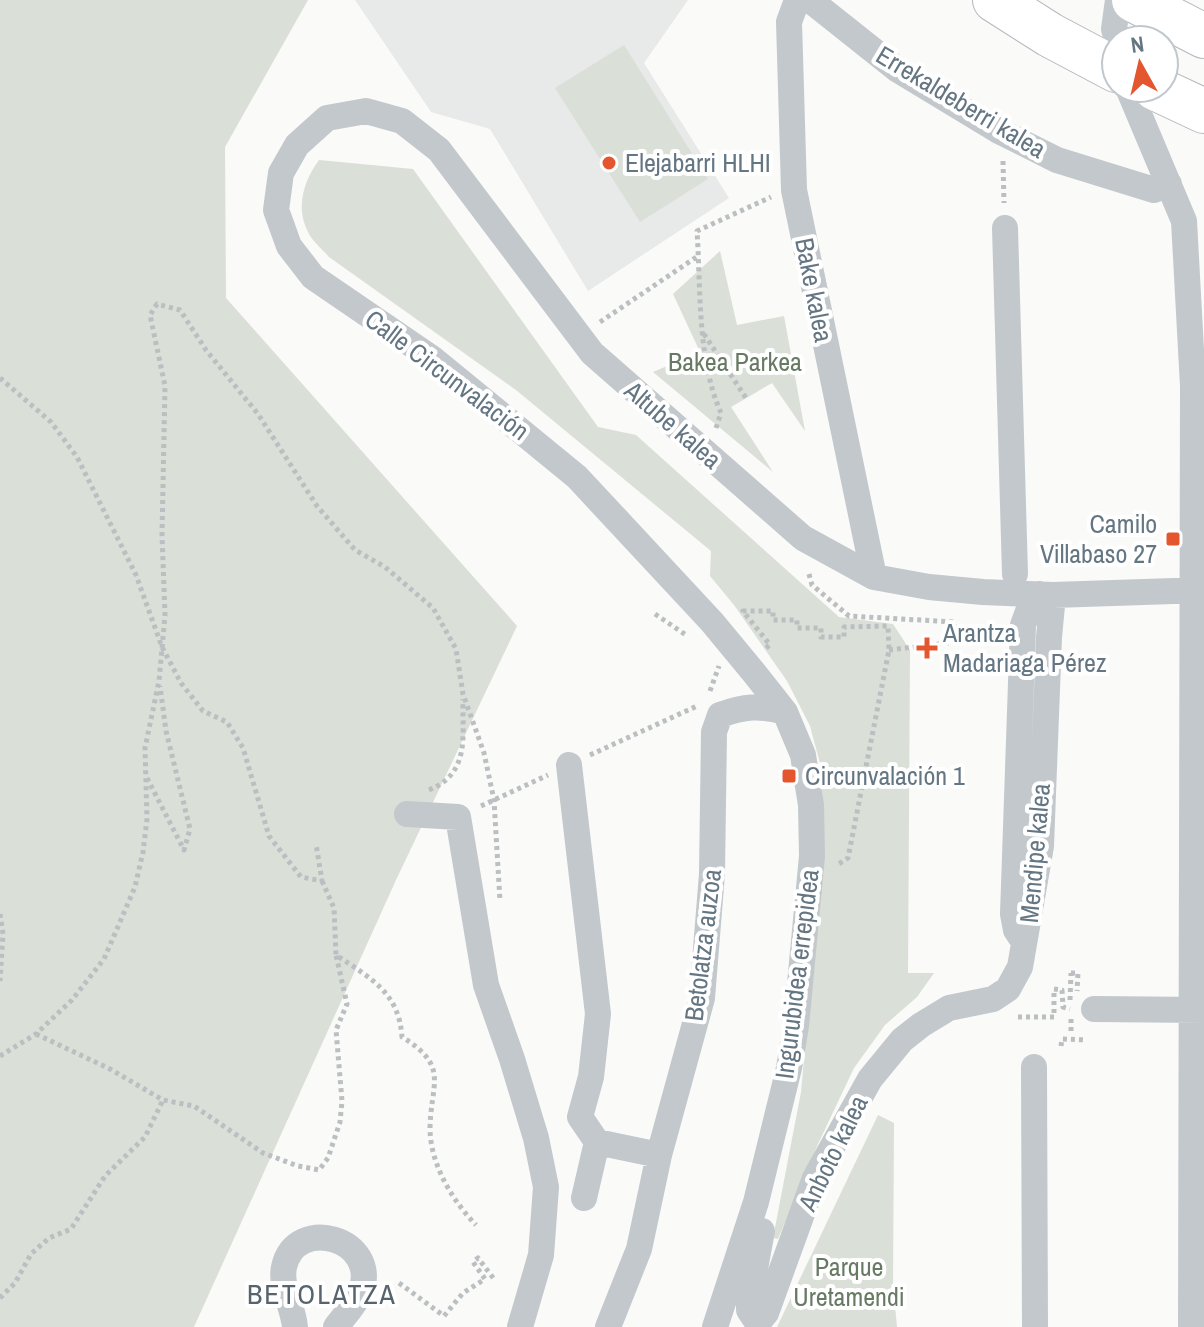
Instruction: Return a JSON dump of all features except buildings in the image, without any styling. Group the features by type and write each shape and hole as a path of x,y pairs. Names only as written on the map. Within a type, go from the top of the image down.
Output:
{"highway":[{"path":"995,0 1100,62"},
{"path":"1134,0 1204,36"},
{"path":"1180,100 1204,111"}],"street":[{"name":"Bake kalea","path":"797,0 789,22 794,190 874,577"},
{"name":"Errekaldeberri kalea","path":"810,0 898,70 997,130 1057,160 1114,179 1154,190 1169,184"},
{"path":"1115,24 1118,0"},
{"path":"1135,104 1169,184 1194,218 1193,386 1199,590 1198,1010 1191,1327"},
{"name":"Calle Circunvalación","path":"439,150 402,121 366,111 327,118 297,145 281,173 276,210 289,246 313,277 433,359 577,477 712,622 785,712"},
{"name":"Altube kalea","path":"439,150 592,353 803,538 874,577 929,587 1046,594"},
{"path":"1005,228 1015,574"},
{"path":"1046,594 1199,590"},
{"name":"Mendipe kalea","path":"1026,945 1041,846 1049,637 1046,594"},
{"name":"Betolatza auzoa","path":"608,1327 639,1249 659,1155 702,998 713,850 714,732 720,715 742,706 762,706 785,712"},
{"name":"Ingurubidea errepidea","path":"715,1327 756,1202 789,1068 796,1026 812,856 811,805 803,755 785,712"},
{"path":"569,765 598,1014 591,1077 580,1117 597,1142 659,1155"},
{"path":"407,814 458,817 486,985 536,1138 546,1187 541,1255 520,1327"},
{"name":"Anboto kalea","path":"776,1115 779,1153 749,1301 749,1310 755,1319 762,1318 766,1313 815,1178 870,1079 902,1040 921,1025 949,1008 993,999 1008,989 1020,967 1026,945"},
{"path":"1082,1008 1198,1010"},
{"path":"1034,1067 1035,1327"},
{"path":"584,1198 597,1142"},
{"path":"295,1327 282,1280 285,1263 292,1251 303,1242 319,1237 345,1243 361,1263 363,1280 360,1292 336,1327"}],"path":[{"path":"1003,160 1005,228"},
{"path":"712,440 721,413 710,389 697,231 772,196"},
{"path":"591,328 698,255"},
{"path":"0,1056 36,1034 72,1000 96,969 121,923 135,887 143,852 147,819 145,748 159,681 165,615 162,469 165,386 150,315 157,304 180,310 206,350 258,414 317,506 355,550 385,567 433,608 456,649 463,694 464,751 455,770 434,788 425,791"},
{"path":"704,333 746,398"},
{"path":"0,378 51,422 77,457 136,575 162,647 181,683 203,711 227,722 243,748 269,836 301,877 322,881"},
{"path":"809,574 812,585 849,616 955,622 955,642"},
{"path":"759,653 770,645 743,611 773,611 773,620 797,620 797,628 821,628 821,637 844,637 844,627 888,626 889,650 848,858 831,869"},
{"path":"889,650 1003,636"},
{"path":"458,817 707,701 721,660"},
{"path":"146,777 184,850 190,829 166,731 159,681"},
{"path":"463,694 484,753 494,800"},
{"path":"36,1034 110,1069 163,1100 194,1106 263,1153 319,1170 328,1158 340,1122 342,1101 336,1030 347,1004 336,955 334,908 322,881 316,844"},
{"path":"0,914 3,934 0,981"},
{"path":"336,955 382,986 401,1018 402,1037 422,1049 434,1069 435,1099 430,1131 440,1173 462,1211 476,1225"},
{"path":"1071,973 1082,1008 1071,1034"},
{"path":"1018,1017 1054,1017 1054,989 1062,990 1063,1007 1082,1008"},
{"path":"1061,1046 1062,1039 1086,1040"},
{"path":"0,1298 15,1283 31,1254 49,1238 71,1229 105,1176 145,1137 163,1100"},
{"path":"399,1283 444,1316 463,1293 485,1279 473,1262 478,1258 494,1279"}],"shaded area":[{"name":"Elejabarri HLHI","path":"355,0 688,0 644,63 729,198 588,291 490,129 431,112"}],"green space":[{"path":"0,0 308,0 225,147 226,298 517,626 396,880 194,1327 0,1327"},
{"path":"624,45 708,179 640,222 555,88"},
{"path":"319,160 413,169 598,427 636,435 839,617 893,624 910,650 908,973 934,973 917,997 885,1025 854,1068 778,1239 773,1238 801,1092 824,839 821,767 810,726 787,681 710,576 711,551 516,390 329,257 315,242 304,223 302,204 309,176"},
{"name":"Bakea Parkea","path":"720,251 737,325 784,316 805,431 772,383 731,407 773,472 653,372 700,352 673,294"},
{"name":"Parque Uretamendi","path":"878,1115 894,1123 893,1285 897,1327 777,1327"}],"place":[{"name":"Elejabarri HLHI","path":"609,163"},
{"name":"Camilo Villabaso 27","path":"1173,539"},
{"name":"Arantza Madariaga Pérez","path":"927,648"},
{"name":"Circunvalación 1","path":"789,776"}],"district":[{"name":"BETOLATZA","path":"322,1294"}]}
